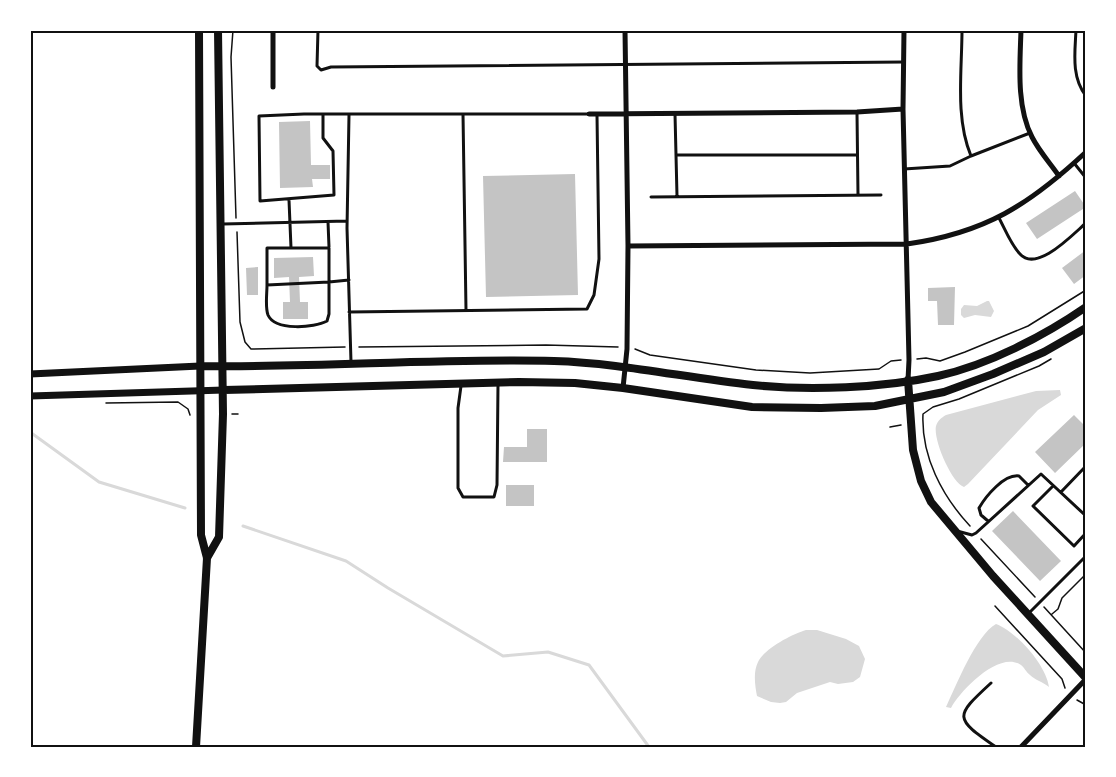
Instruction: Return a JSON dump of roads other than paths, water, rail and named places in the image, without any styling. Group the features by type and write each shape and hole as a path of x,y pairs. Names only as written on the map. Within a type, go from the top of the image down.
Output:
{"main road":[{"path":"196,747 207,558 201,535 200,30"},
{"path":"207,558 219,537 224,390 218,30"},
{"path":"200,366 495,359 559,361 625,367 754,385 821,387 873,385 939,375 985,361 1036,337 1086,307"},
{"path":"224,390 575,383 752,407 875,406 944,392 993,374 1044,352 1086,327"},
{"path":"908,380 913,450 921,481 931,502 993,576 1029,613 1086,679"}],"street":[{"path":"273,30 273,87"},
{"path":"623,388 627,348 628,246 625,30"},
{"path":"904,30 903,109 908,380"},
{"path":"1021,30 1022,98 1030,133 1059,176"},
{"path":"589,114 857,112 903,109"},
{"path":"628,246 907,244 961,233 999,218 1046,187 1086,152"},
{"path":"30,374 200,366"},
{"path":"30,396 224,390"},
{"path":"1021,747 1086,679"}],"lane":[{"path":"318,30 317,66 321,70 331,67 904,62"},
{"path":"962,30 962,118 964,139 971,156"},
{"path":"1076,30 1075,67 1078,81 1086,96"},
{"path":"857,112 858,195"},
{"path":"675,113 677,196"},
{"path":"463,114 465,310"},
{"path":"323,115 323,138 333,151 334,195 260,201 259,116 323,115 463,114 589,114"},
{"path":"350,312 587,309 594,295 599,259 597,114"},
{"path":"349,115 347,222 351,363"},
{"path":"904,169 950,166 1030,133"},
{"path":"676,155 856,155"},
{"path":"1074,163 1086,178"},
{"path":"651,196 881,195"},
{"path":"289,200 291,248"},
{"path":"999,218 1021,255 1027,259 1036,260 1049,254 1086,223"},
{"path":"328,222 329,248 330,314 327,321 317,326 292,326 274,322 267,311 267,248 329,248"},
{"path":"221,224 347,222"},
{"path":"267,285 349,280"},
{"path":"461,384 458,408 458,488 463,497 494,497 497,485 498,383"},
{"path":"1061,492 1086,466"},
{"path":"955,530 972,535 1041,474 1085,514"},
{"path":"988,521 981,515 979,508 991,492 1011,476 1019,476 1028,485"},
{"path":"1053,486 1033,506 1074,546 1086,533"},
{"path":"1029,613 1086,556"},
{"path":"992,683 970,702 964,712 964,718 967,727 996,747"}],"waterway":[{"path":"30,432 99,482 185,508"},
{"path":"243,526 346,561 503,656 548,652 589,665 649,747"}]}
